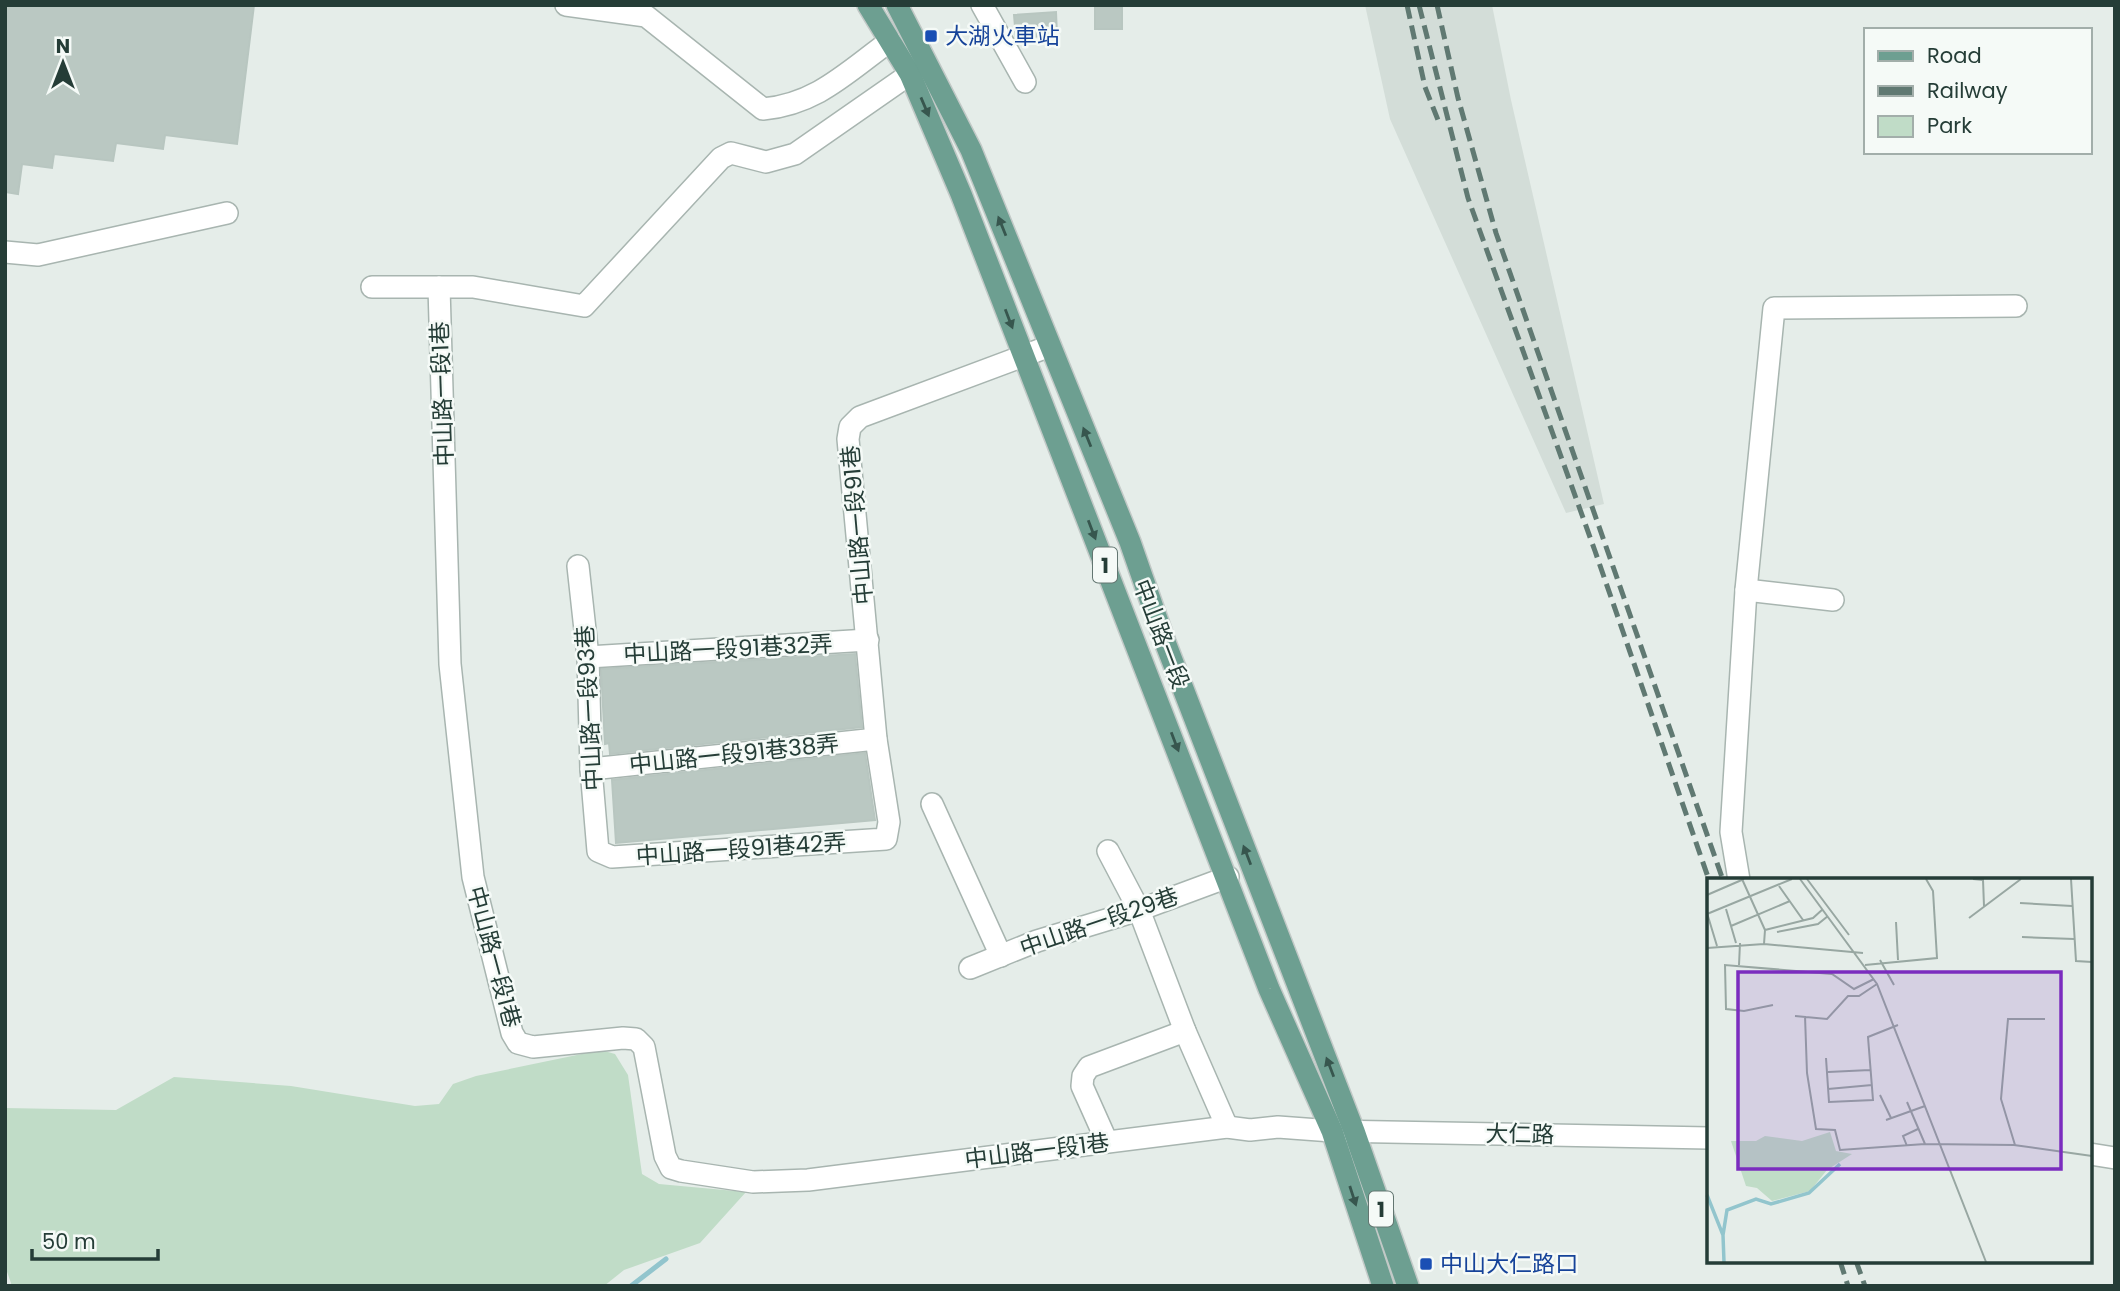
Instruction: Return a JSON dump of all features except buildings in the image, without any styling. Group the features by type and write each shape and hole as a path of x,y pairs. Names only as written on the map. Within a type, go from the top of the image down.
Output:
{"main road":[{"name":"中山路一段","path":"868,5 910,74 961,194 1228,877 1269,989 1332,1131"},
{"name":"中山路一段","path":"897,5 971,150 1130,542 1165,642 1354,1131"},
{"name":"1","path":"1332,1131 1383,1286"},
{"name":"1","path":"1354,1131 1408,1286"}],"street":[{"path":"566,5 646,16 763,109 787,107 816,95 890,41"},
{"path":"982,5 1025,82"},
{"path":"372,287 472,287 584,306 720,158 731,153 766,162 795,154 910,74"},
{"path":"5,252 38,255 228,213"},
{"name":"中山路一段1巷","path":"439,287 450,664 472,877 512,1033 517,1043 533,1047 636,1039 644,1047 665,1156 671,1168 753,1182 808,1180 1227,1127 1250,1130 1278,1127 1332,1131"},
{"path":"1739,878 1731,832 1746,590 1774,308 2016,306"},
{"name":"中山路一段91巷","path":"886,839 889,822 876,739 848,439 850,427 860,417 1050,346"},
{"name":"中山路一段93巷","path":"578,566 588,657 591,769 598,850"},
{"path":"1746,590 1833,600"},
{"name":"中山路一段91巷32弄","path":"588,657 868,640"},
{"name":"中山路一段91巷38弄","path":"591,769 876,739"},
{"path":"932,804 1002,956"},
{"name":"中山路一段91巷42弄","path":"598,850 612,857 886,839"},
{"path":"1108,851 1139,910 1185,1031 1227,1127"},
{"name":"中山路一段29巷","path":"970,968 1037,941 1139,910 1228,877"},
{"path":"1107,1142 1082,1086 1083,1076 1089,1067 1185,1031"},
{"name":"大仁路","path":"1332,1131 1707,1138"},
{"path":"2092,1154 2115,1158"}],"shaded area":[{"path":"1365,5 1492,5 1511,100 1604,504 1566,513 1390,119"}],"green space":[{"path":"601,1050 615,1054 628,1075 642,1174 659,1184 746,1192 700,1243 624,1270 604,1286 12,1286 5,1266 5,1108 116,1110 174,1077 291,1086 415,1106 439,1104 453,1084 476,1076"}],"waterway":[{"path":"631,1286 666,1259"}],"railway":[{"path":"1407,5 1425,87 1438,120"},
{"path":"1419,5 1468,198 1595,551 1708,878"},
{"path":"1437,5 1458,98 1496,233 1722,878"},
{"path":"1841,1263 1848,1286"},
{"path":"1857,1263 1865,1286"}],"place":[{"name":"大湖火車站","path":"931,36"},
{"name":"中山大仁路口","path":"1426,1264"}]}
